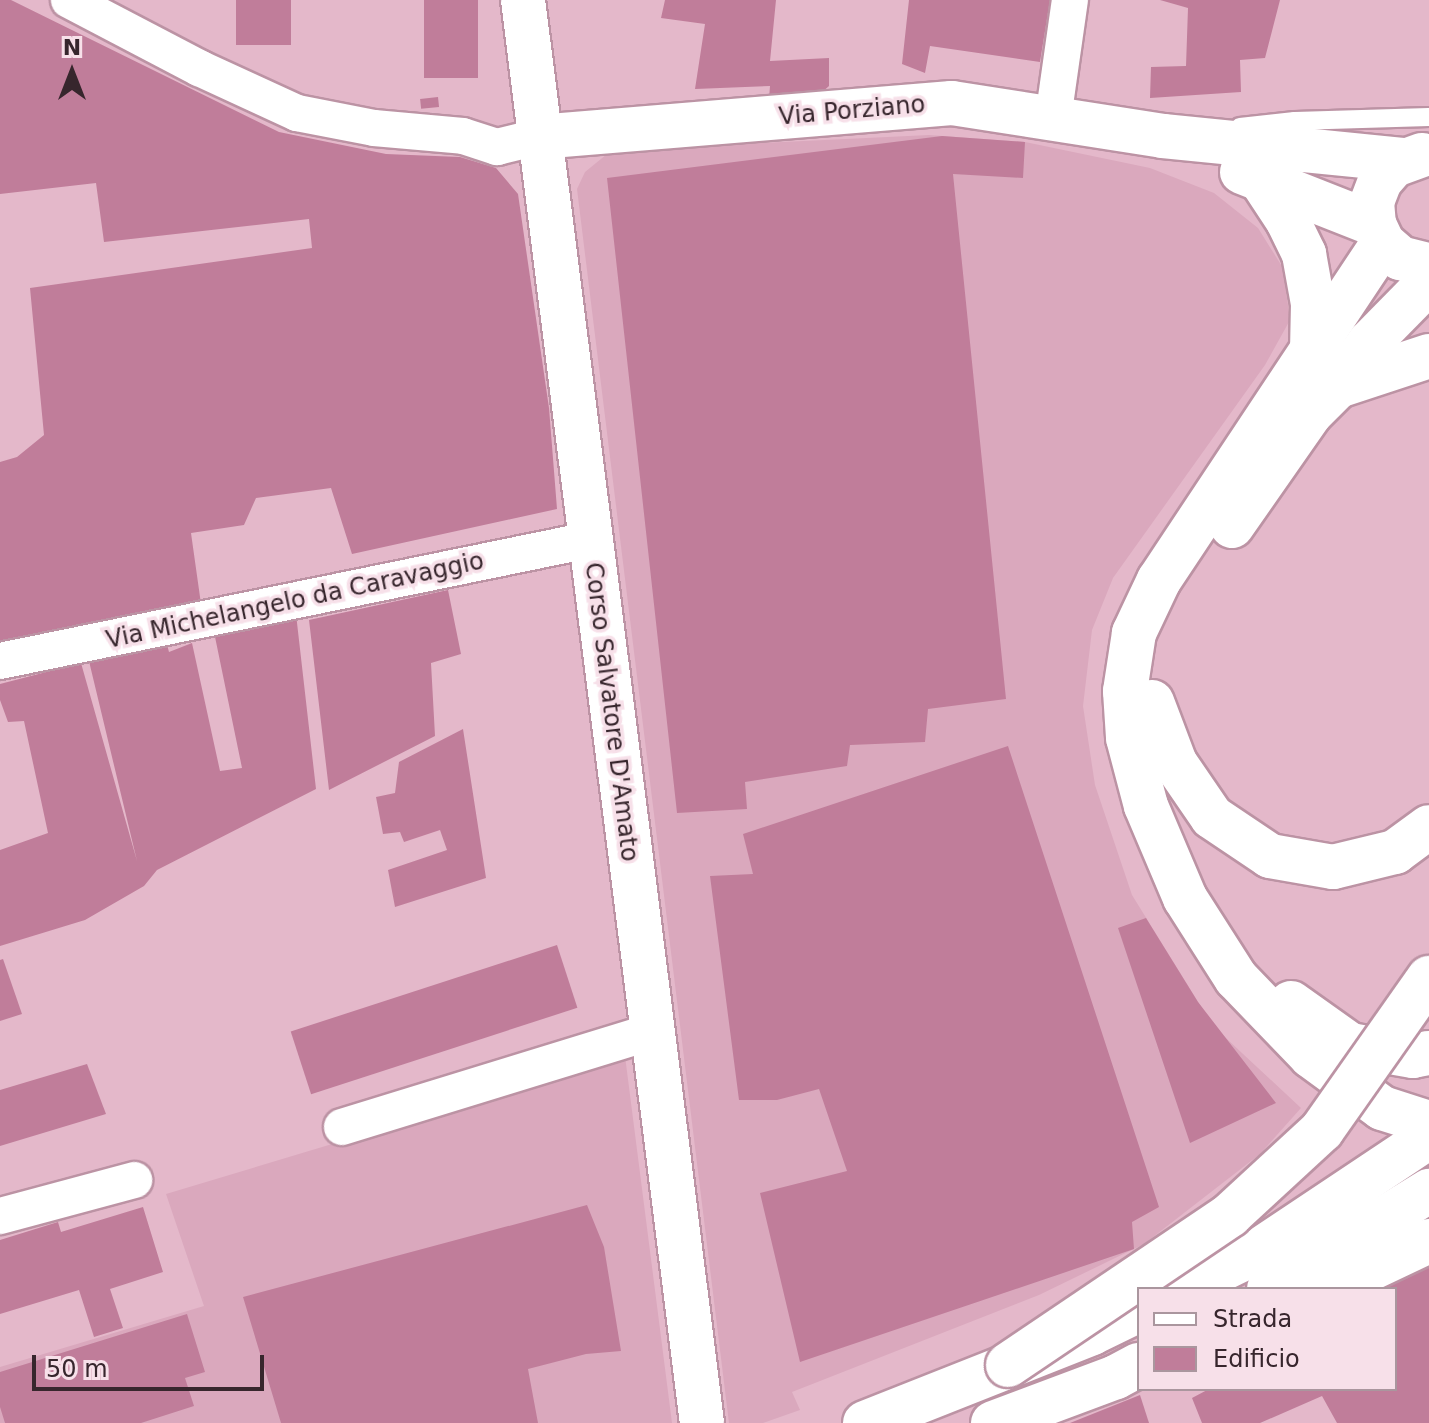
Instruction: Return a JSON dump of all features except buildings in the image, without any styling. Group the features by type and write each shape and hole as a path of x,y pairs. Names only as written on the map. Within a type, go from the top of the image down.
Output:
{"main road":[{"name":"Corso Salvatore D'Amato","path":"523,0 650,1032 702,1423"},
{"name":"Via Porziano","path":"538,137 952,103 1163,136 1421,148"},
{"name":"Via Porziano","path":"1163,136 1379,234 1400,258 1429,265"},
{"name":"Via Porziano","path":"1379,234 1372,202 1380,181 1394,165 1421,148"},
{"path":"1261,180 1288,221 1304,254 1313,304 1312,352"},
{"path":"1379,234 1312,352 1159,580 1134,633 1125,691 1128,738 1146,806 1185,898 1236,978 1311,1056 1382,1108 1429,1123"},
{"path":"1429,282 1369,343 1338,386 1310,414 1167,622 1152,702 1152,749 1166,797 1195,868 1226,927 1269,983 1309,1019 1350,1045 1413,1056 1429,1053"},
{"path":"1338,386 1429,356"},
{"path":"1152,702 1175,763 1212,817 1270,856 1333,867 1395,852 1429,827"},
{"path":"1008,1365 1230,1215 1322,1130 1429,978"},
{"path":"1185,1287 1255,1253 1429,1137"},
{"path":"1272,1287 1429,1191"},
{"path":"1332,1287 1429,1241"},
{"path":"865,1423 1092,1333 1137,1311"},
{"path":"993,1423 1116,1377 1137,1366"}],"street":[{"path":"69,0 199,68 297,113 374,128 463,136 496,128 538,137"},
{"path":"1053,119 1070,0"},
{"name":"Via Michelangelo da Caravaggio","path":"0,661 589,540"},
{"path":"342,1127 650,1032"},
{"path":"0,1216 134,1180"}],"shaded area":[{"path":"929,135 1025,142 1150,168 1214,193 1258,228 1283,268 1290,320 1265,365 1113,578 1092,630 1083,706 1095,785 1132,895 1213,1026 1301,1108 1260,1154 1144,1244 1039,1295 792,1392 800,1410 763,1423 729,1423 577,189 585,172 612,150"},
{"path":"625,1056 672,1423 0,1423 0,1367 204,1306 166,1194"}]}
